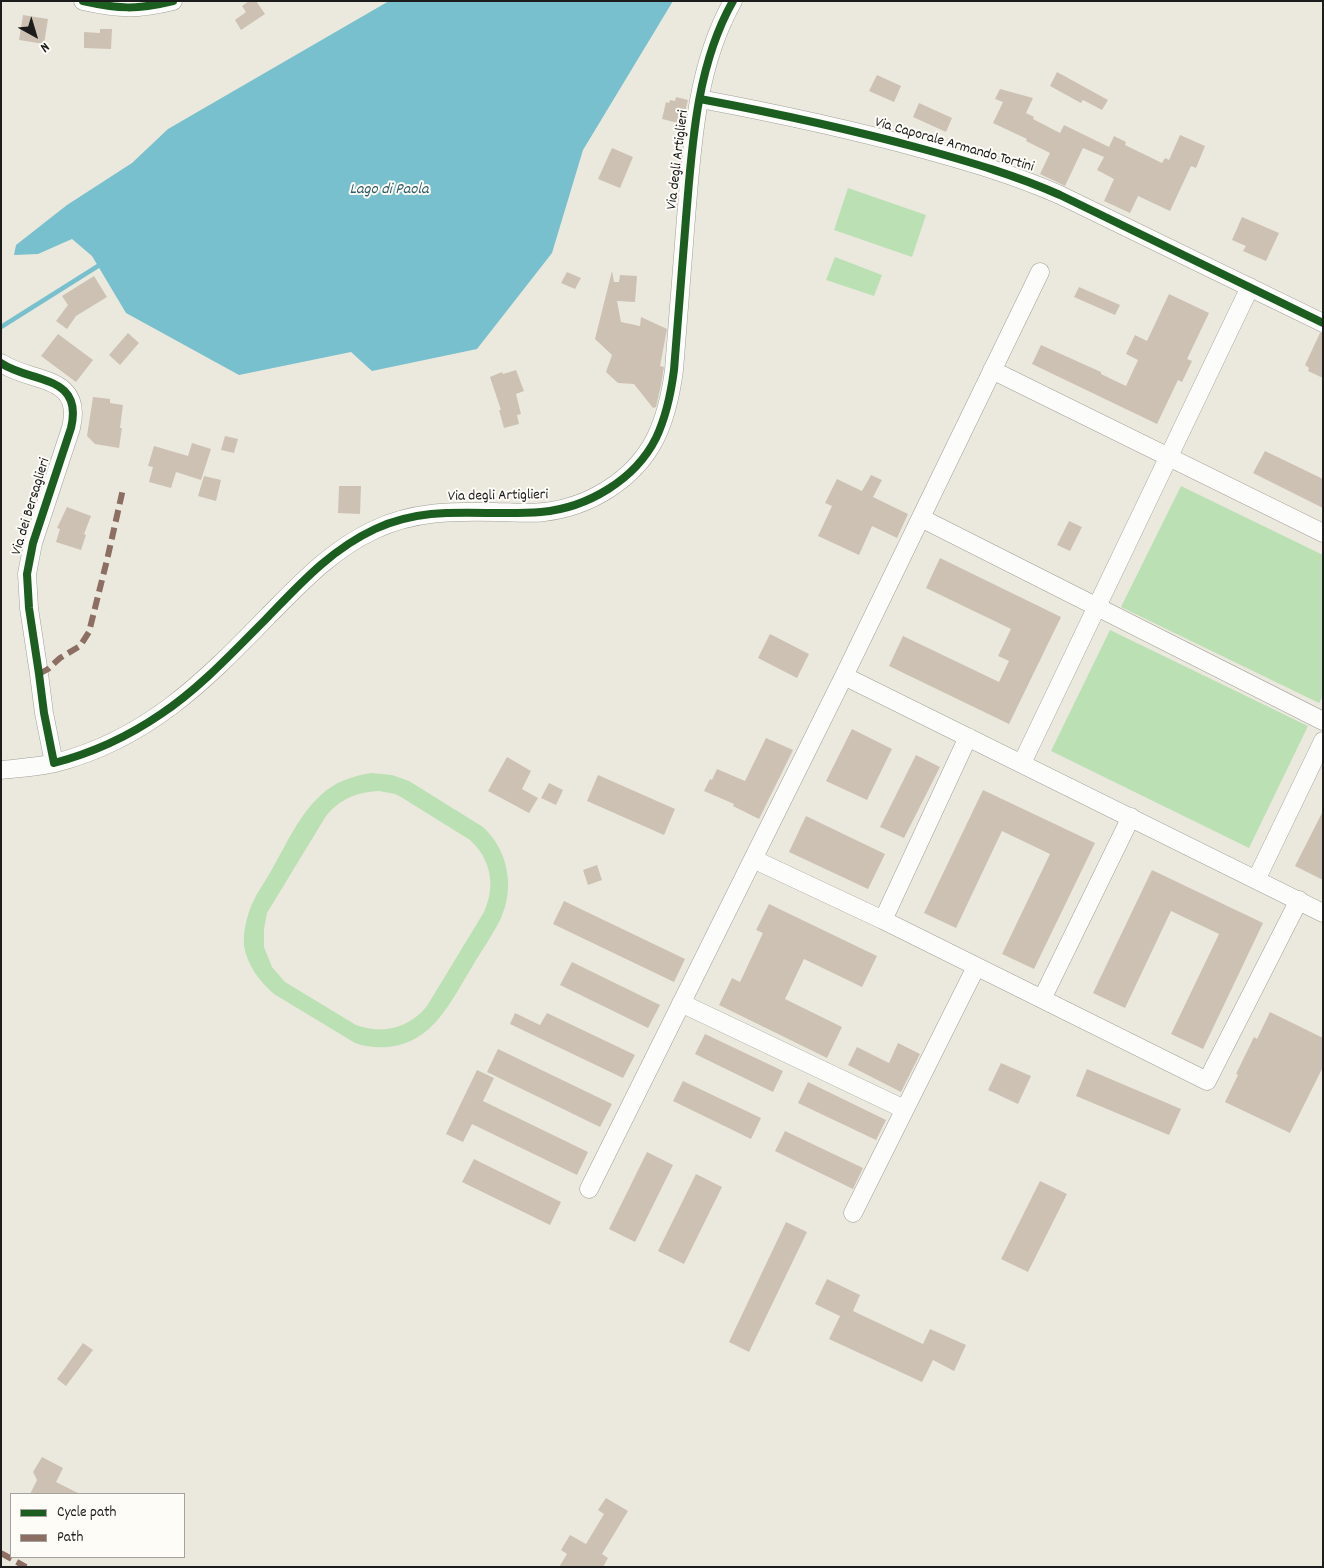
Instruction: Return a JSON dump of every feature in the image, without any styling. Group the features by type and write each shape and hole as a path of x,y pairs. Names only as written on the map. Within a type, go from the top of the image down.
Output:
{"street":[{"path":"82,1 112,7 131,5 151,6 173,1"},
{"name":"Via degli Artiglieri","path":"1,770 54,763 75,757 106,745 168,710 233,652 318,566 362,536 400,520 432,513 533,512 563,508 581,503 603,492 621,480 634,468 647,453 658,434 672,387 690,170 700,98 718,32 734,1"},
{"name":"Via Caporale Armando Tortini","path":"700,98 781,114 864,134 1006,173 1060,195 1323,323"},
{"path":"589,1189 844,676 1040,272"},
{"path":"1022,763 1250,288"},
{"name":"Via dei Bersaglieri","path":"1,363 12,369 54,383 67,394 73,411 71,428 33,543 27,574 29,608 44,713 54,763"},
{"path":"992,370 1323,533"},
{"path":"920,518 1323,721"},
{"path":"844,676 1323,912"},
{"path":"883,920 968,737"},
{"path":"1256,880 1323,741"},
{"path":"1042,999 1131,817"},
{"path":"753,860 883,920 1207,1081 1299,900"},
{"path":"853,1213 976,967"},
{"path":"681,1003 904,1109"}],"green space":[{"path":"848,188 926,215 912,257 834,230"},
{"path":"835,257 882,275 874,296 826,280"},
{"path":"1181,486 1323,555 1323,696 1319,703 1121,607"},
{"path":"1110,630 1308,726 1249,848 1051,751"},
{"path":"364,774 392,775 409,781 483,827 492,836 507,869 508,894 501,918 448,1006 429,1029 417,1038 404,1044 388,1047 371,1047 355,1043 274,994 255,973 248,960 244,946 245,927 252,904 293,831 306,812 331,787 344,780","holes":["379,791 395,794 470,840 477,847 487,864 490,892 484,912 427,1006 420,1014 395,1028 366,1028 356,1025 285,982 272,967 264,947 264,929 267,913 331,810 343,801 363,793"]}],"water":[{"name":"Lago di Paola","path":"389,1 673,1 583,150 552,253 477,349 372,371 351,352 239,375 126,313 92,256 72,239 38,254 14,255 16,245 67,205 132,163 168,129"}],"building":[{"path":"249,1 256,1 265,14 241,30 235,20 246,12 242,6"},
{"path":"23,15 48,19 44,44 19,40"},
{"path":"100,29 112,29 111,49 84,48 84,32 100,33"},
{"path":"1057,72 1108,100 1102,110 1083,100 1081,103 1050,86"},
{"path":"877,75 901,86 894,102 869,91"},
{"path":"1000,89 1033,98 1026,113 1034,117 1033,119 1060,133 1064,125 1109,147 1114,136 1126,142 1125,145 1162,163 1165,158 1169,160 1180,135 1205,146 1196,168 1191,166 1170,211 1138,196 1130,213 1104,201 1114,179 1097,170 1104,157 1083,148 1065,186 1040,174 1050,153 1026,141 1027,139 993,123 1003,102 995,99"},
{"path":"676,97 688,100 682,124 662,119 666,102 669,103 670,100 675,101"},
{"path":"919,103 952,118 946,132 913,117"},
{"path":"612,148 633,157 620,188 598,179"},
{"path":"1242,217 1279,233 1266,261 1243,251 1246,246 1232,240"},
{"path":"612,271 614,282 619,282 620,275 637,276 635,302 617,301 621,322 640,326 641,317 667,329 660,366 664,367 661,385 656,407 653,408 634,384 618,383 606,372 612,355 595,339"},
{"path":"567,272 581,278 575,289 561,283"},
{"path":"94,276 107,297 76,316 67,329 56,321 68,305 62,296"},
{"path":"1079,287 1120,305 1115,315 1074,297"},
{"path":"1169,294 1209,313 1187,359 1192,361 1182,382 1178,380 1157,424 1032,364 1041,345 1101,372 1101,374 1126,386 1138,360 1126,354 1135,335 1147,341"},
{"path":"128,333 139,343 120,365 109,355"},
{"path":"1320,333 1323,333 1323,378 1308,371 1309,368 1305,365"},
{"path":"58,334 93,360 76,382 41,356"},
{"path":"516,370 524,391 516,394 521,414 517,415 519,424 504,428 499,410 501,410 490,377 502,372 503,374"},
{"path":"93,397 110,399 110,403 123,405 119,448 95,444 87,436"},
{"path":"225,436 238,439 234,453 221,450"},
{"path":"192,443 211,449 201,480 176,472 171,488 149,482 153,467 148,466 154,446 188,456"},
{"path":"1265,451 1323,479 1323,508 1253,473"},
{"path":"871,475 882,480 873,497 908,514 897,538 872,526 859,555 818,536 832,506 825,503 837,479 862,491"},
{"path":"204,476 221,480 216,501 198,496"},
{"path":"339,486 361,486 360,514 338,513"},
{"path":"67,507 91,516 84,534 86,535 81,550 56,542 60,529 57,528"},
{"path":"1069,521 1082,527 1070,551 1057,545"},
{"path":"940,558 1061,617 1009,724 889,666 903,636 999,682 1009,661 998,656 1011,629 926,588"},
{"path":"770,634 809,654 797,678 758,658"},
{"path":"852,729 892,749 867,800 826,781"},
{"path":"766,738 793,750 759,819 733,806 734,804 704,791 717,769 745,781"},
{"path":"916,755 940,767 904,838 880,827"},
{"path":"507,757 531,771 522,789 538,798 529,813 488,791"},
{"path":"598,775 675,809 664,835 587,801"},
{"path":"549,783 563,790 556,805 541,798"},
{"path":"983,790 1095,843 1034,969 1002,954 1050,854 1002,831 956,928 924,913"},
{"path":"1323,811 1323,880 1295,866"},
{"path":"806,816 885,854 868,889 789,852"},
{"path":"597,865 602,880 588,885 583,870"},
{"path":"1152,870 1263,923 1203,1049 1171,1034 1219,934 1171,911 1125,1008 1093,993"},
{"path":"564,901 685,959 674,982 553,924"},
{"path":"769,904 877,956 862,987 804,959 785,999 842,1027 827,1058 719,1005 732,978 740,982 763,933 756,930"},
{"path":"572,962 660,1005 648,1028 560,985"},
{"path":"1270,1012 1323,1038 1323,1067 1290,1133 1225,1102 1254,1037 1257,1039"},
{"path":"515,1013 540,1025 547,1013 635,1055 623,1078 510,1024"},
{"path":"705,1034 783,1071 773,1092 695,1054"},
{"path":"898,1043 920,1054 901,1092 848,1065 857,1047 889,1063"},
{"path":"498,1049 612,1104 600,1127 487,1072"},
{"path":"1001,1063 1031,1076 1018,1104 988,1090"},
{"path":"1087,1069 1181,1109 1169,1135 1076,1096"},
{"path":"477,1070 494,1078 483,1101 588,1152 577,1175 472,1124 463,1142 446,1134"},
{"path":"683,1081 761,1118 751,1139 673,1101"},
{"path":"808,1082 886,1120 876,1140 798,1103"},
{"path":"785,1131 863,1168 853,1189 775,1151"},
{"path":"647,1152 673,1165 635,1242 609,1229"},
{"path":"474,1159 561,1202 550,1225 462,1182"},
{"path":"696,1174 722,1187 684,1264 658,1251"},
{"path":"1040,1181 1067,1194 1028,1272 1001,1259"},
{"path":"786,1222 807,1232 749,1352 729,1342"},
{"path":"827,1279 860,1295 853,1311 923,1344 930,1329 966,1345 954,1371 933,1360 922,1382 829,1339 840,1316 815,1304"},
{"path":"83,1343 93,1350 66,1386 57,1379"},
{"path":"42,1457 63,1468 56,1482 78,1493 30,1493 37,1480 33,1472"},
{"path":"606,1498 628,1511 602,1554 608,1558 603,1567 559,1567 567,1554 561,1550 570,1535 586,1544 604,1514 598,1510"}],"waterway":[{"path":"1,327 98,266"}],"marked path":[{"path":"39,674 80,646 89,632 123,489"},
{"path":"1,1553 26,1567"}],"cycle path":[{"path":"83,1 107,6 128,7 148,6 173,1"},
{"path":"1,363 52,383 62,389 70,398 73,411 71,428 33,543 27,574 29,608 44,713 54,763 96,749 123,737 175,704 216,669 316,569 344,547 375,529 416,516 457,513 541,512 575,505 608,489 636,467 656,438 663,422 670,396 674,370 691,163 698,107 703,79 711,52 733,1"},
{"path":"700,99 867,135 941,154 1009,175 1060,195 1323,323"}]}
